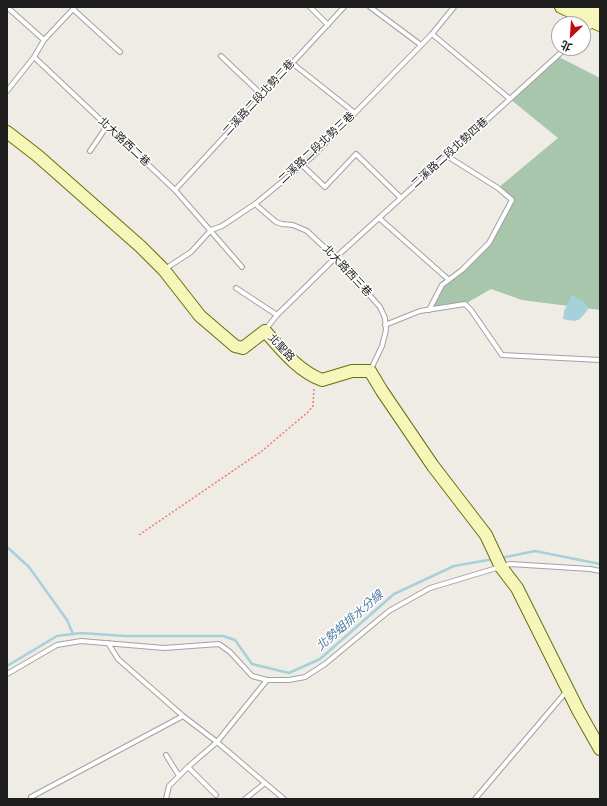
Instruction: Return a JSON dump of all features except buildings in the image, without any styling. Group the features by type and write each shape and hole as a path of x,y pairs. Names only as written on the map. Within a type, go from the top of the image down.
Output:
{"street":[{"path":"561,7 598,19"},
{"path":"581,7 598,19"},
{"name":"北聖路","path":"7,132 38,156 141,247 164,270 200,316 235,346 243,348 265,330 288,358 313,377"},
{"path":"313,377 322,380 352,370 370,371 382,392 433,466 486,535 498,561 517,588 568,690 600,749"}],"lane":[{"path":"7,7 44,40"},
{"path":"310,7 328,25"},
{"name":"二溪路二段北勢二巷","path":"175,190 344,7"},
{"path":"370,7 421,45"},
{"name":"二溪路二段北勢三巷","path":"164,270 191,252 211,230 222,226 255,204 302,165 432,34 454,7"},
{"path":"7,91 34,57 44,40 74,8 120,52"},
{"path":"432,34 510,99"},
{"path":"221,56 262,95"},
{"name":"二溪路二段北勢四巷","path":"335,258 557,56"},
{"name":"北大路西二巷","path":"34,57 175,190 242,267"},
{"path":"292,63 354,113"},
{"path":"90,151 107,126"},
{"path":"302,165 325,187 356,154 401,198"},
{"path":"429,310 442,285 462,270 489,243 512,200 498,188 446,156"},
{"name":"北大路西三巷","path":"255,204 276,222 294,225 307,231 343,265 380,307 385,318 386,330 382,346 370,371"},
{"path":"379,218 449,280"},
{"path":"265,330 277,315 335,258"},
{"path":"236,288 277,315"},
{"path":"385,325 420,311 465,304 471,310 502,355 600,360"},
{"path":"7,674 57,645 81,641 164,648 219,644 230,652 252,676 267,680 289,680 305,677 325,664 389,611 430,588 498,561 510,564 590,569 600,571"},
{"path":"108,643 118,659 182,716 217,742 284,799"},
{"path":"166,799 169,786 188,766 217,742 267,680"},
{"path":"475,799 568,690"},
{"path":"32,799 31,797 182,716"},
{"path":"166,755 179,776"},
{"path":"188,766 216,795"},
{"path":"245,799 265,783"}],"path":[{"path":"139,535 262,451 308,412 313,406 313,377"}],"green space":[{"path":"557,56 600,78 600,310 522,300 491,289 465,304 429,310 442,285 462,270 489,243 512,200 498,188 558,138 510,99"}],"water":[{"path":"572,295 583,301 589,308 581,318 576,321 563,319 564,311"}],"waterway":[{"path":"7,547 29,567 67,620 73,634"},
{"name":"北勢蛆排水分線","path":"501,558 535,551 600,564"},
{"name":"北勢蛆排水分線","path":"7,666 57,636 81,633 125,636 223,636 235,640 252,664 289,673 320,659 394,594 454,566 494,559"}]}
